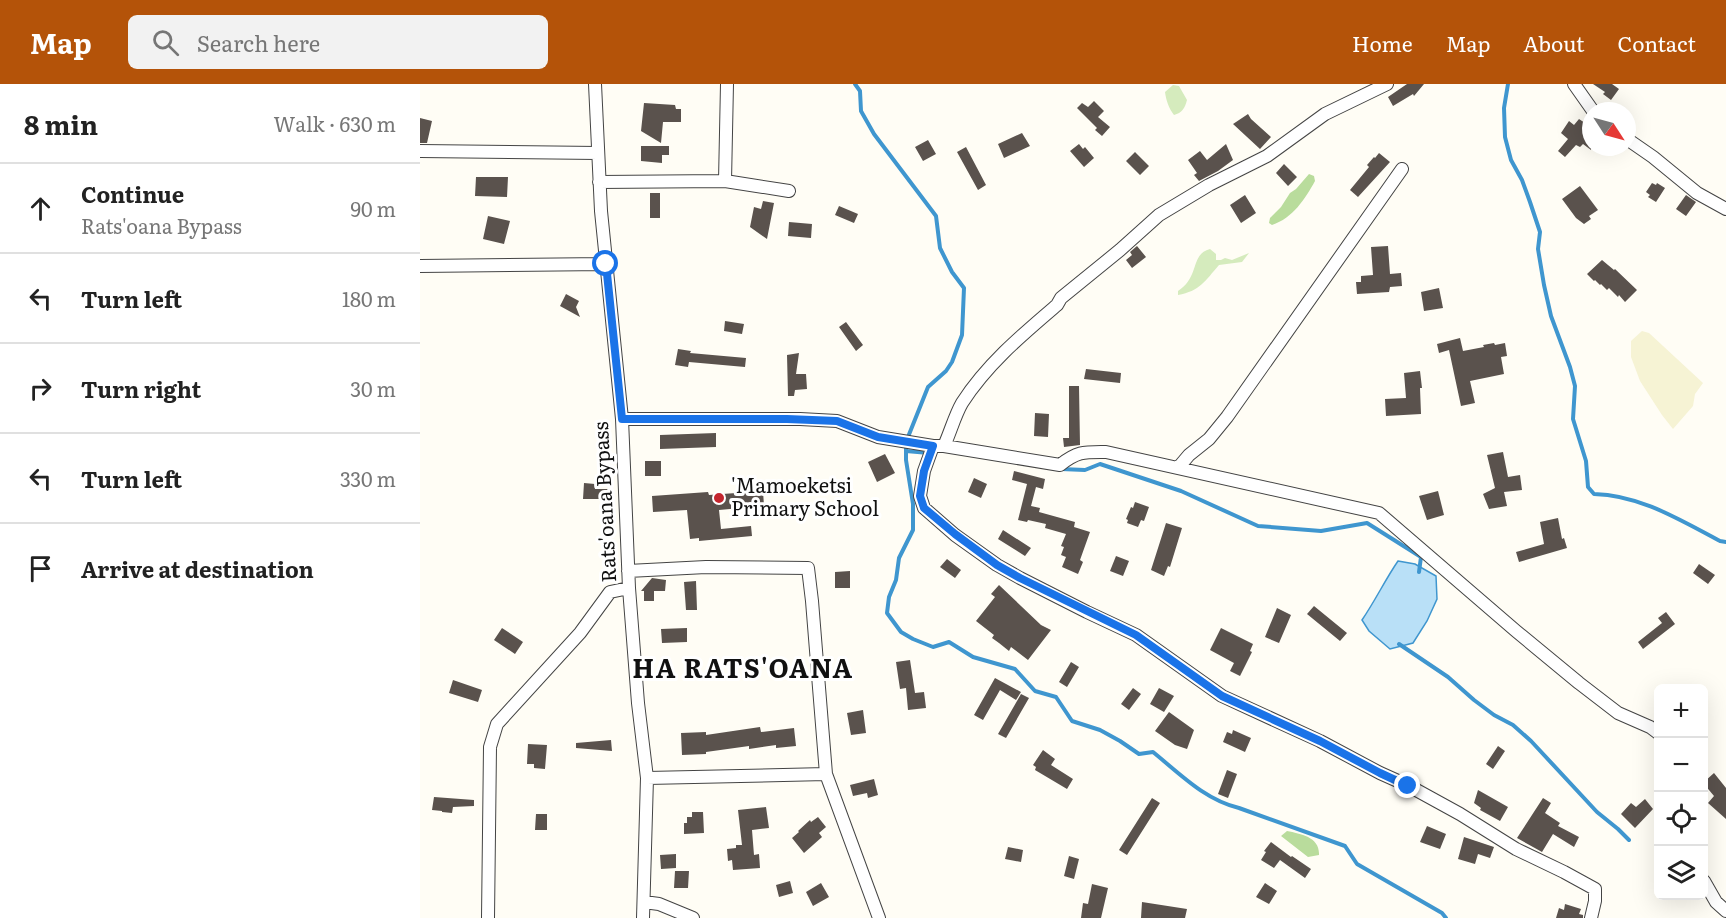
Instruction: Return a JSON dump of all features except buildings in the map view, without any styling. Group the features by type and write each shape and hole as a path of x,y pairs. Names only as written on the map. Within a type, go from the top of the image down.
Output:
{"street":[{"name":"Rats'oana Bypass","path":"595,84 599,182 622,419 628,588 647,778 644,918"},
{"path":"725,181 727,84"},
{"path":"1387,84 1325,114 1267,156 1159,215 1061,298 1057,305 1016,341 978,380 961,405 924,471 920,496 924,508 963,541 1020,578 1136,635 1222,696 1320,741 1408,786 1460,814 1516,849 1595,889 1591,918"},
{"path":"1574,84 1587,102"},
{"path":"1636,145 1697,193 1726,209"},
{"path":"420,151 598,153"},
{"path":"1178,468 1189,455 1209,439 1227,417 1402,169"},
{"path":"599,182 725,181 789,191"},
{"path":"420,266 606,264"},
{"path":"622,419 837,421 878,437 1060,465 1081,452 1106,452 1379,513 1516,631 1618,713 1654,731"},
{"path":"628,572 706,567 808,568 813,601 826,774 879,918"},
{"path":"488,918 490,747 497,724 580,633 610,592 628,588"},
{"path":"647,778 826,774"},
{"path":"1708,888 1716,902 1726,911"},
{"path":"644,902 659,904 693,918"}],"shaded area":[{"path":"1642,331 1649,333 1703,383 1695,394 1693,406 1673,429 1640,381 1631,357 1631,341"}],"green space":[{"path":"1173,85 1179,86 1187,100 1183,110 1174,115 1165,92"},
{"path":"1309,174 1314,176 1315,181 1298,207 1279,222 1272,225 1269,223 1270,218 1290,193"},
{"path":"1210,249 1216,254 1216,260 1225,258 1232,260 1249,253 1242,262 1219,265 1197,288 1178,295 1178,291 1193,273 1200,256"},
{"path":"1287,831 1313,840 1319,855 1308,857 1281,836"}],"water":[{"path":"1398,561 1415,564 1436,576 1437,599 1413,643 1390,649 1369,631 1362,620"}],"waterway":[{"path":"855,84 860,91 861,111 874,134 936,216 940,248 952,272 964,288 962,335 952,362 946,371 928,387 906,442 906,460 913,504 913,530 899,558 887,613 901,632 913,639 933,647 949,642 973,657 1015,669 1035,691 1056,697 1072,721 1100,730 1139,754 1153,752 1193,785 1215,799 1345,846 1357,864 1442,913 1446,918"},
{"path":"1508,84 1504,108 1505,137 1511,160 1522,180 1540,232 1538,249 1551,316 1575,386 1573,419 1586,461 1588,487 1594,494 1611,495 1644,504 1726,542"},
{"path":"906,451 929,453"},
{"path":"1061,469 1085,470 1100,464 1181,491 1258,526 1321,531 1367,523 1421,557 1419,572"},
{"path":"1399,644 1448,677 1494,715 1513,725 1531,741 1597,812 1629,840"}],"place":[{"name":"'Mamoeketsi Primary School","path":"719,498"}],"district":[{"name":"HA RATS'OANA","path":"743,669"}],"route":[{"path":"606,264 622,419 837,421 878,437 933,446 924,471 920,496 924,508 997,565 1136,635 1222,696 1320,741 1408,786"}]}
